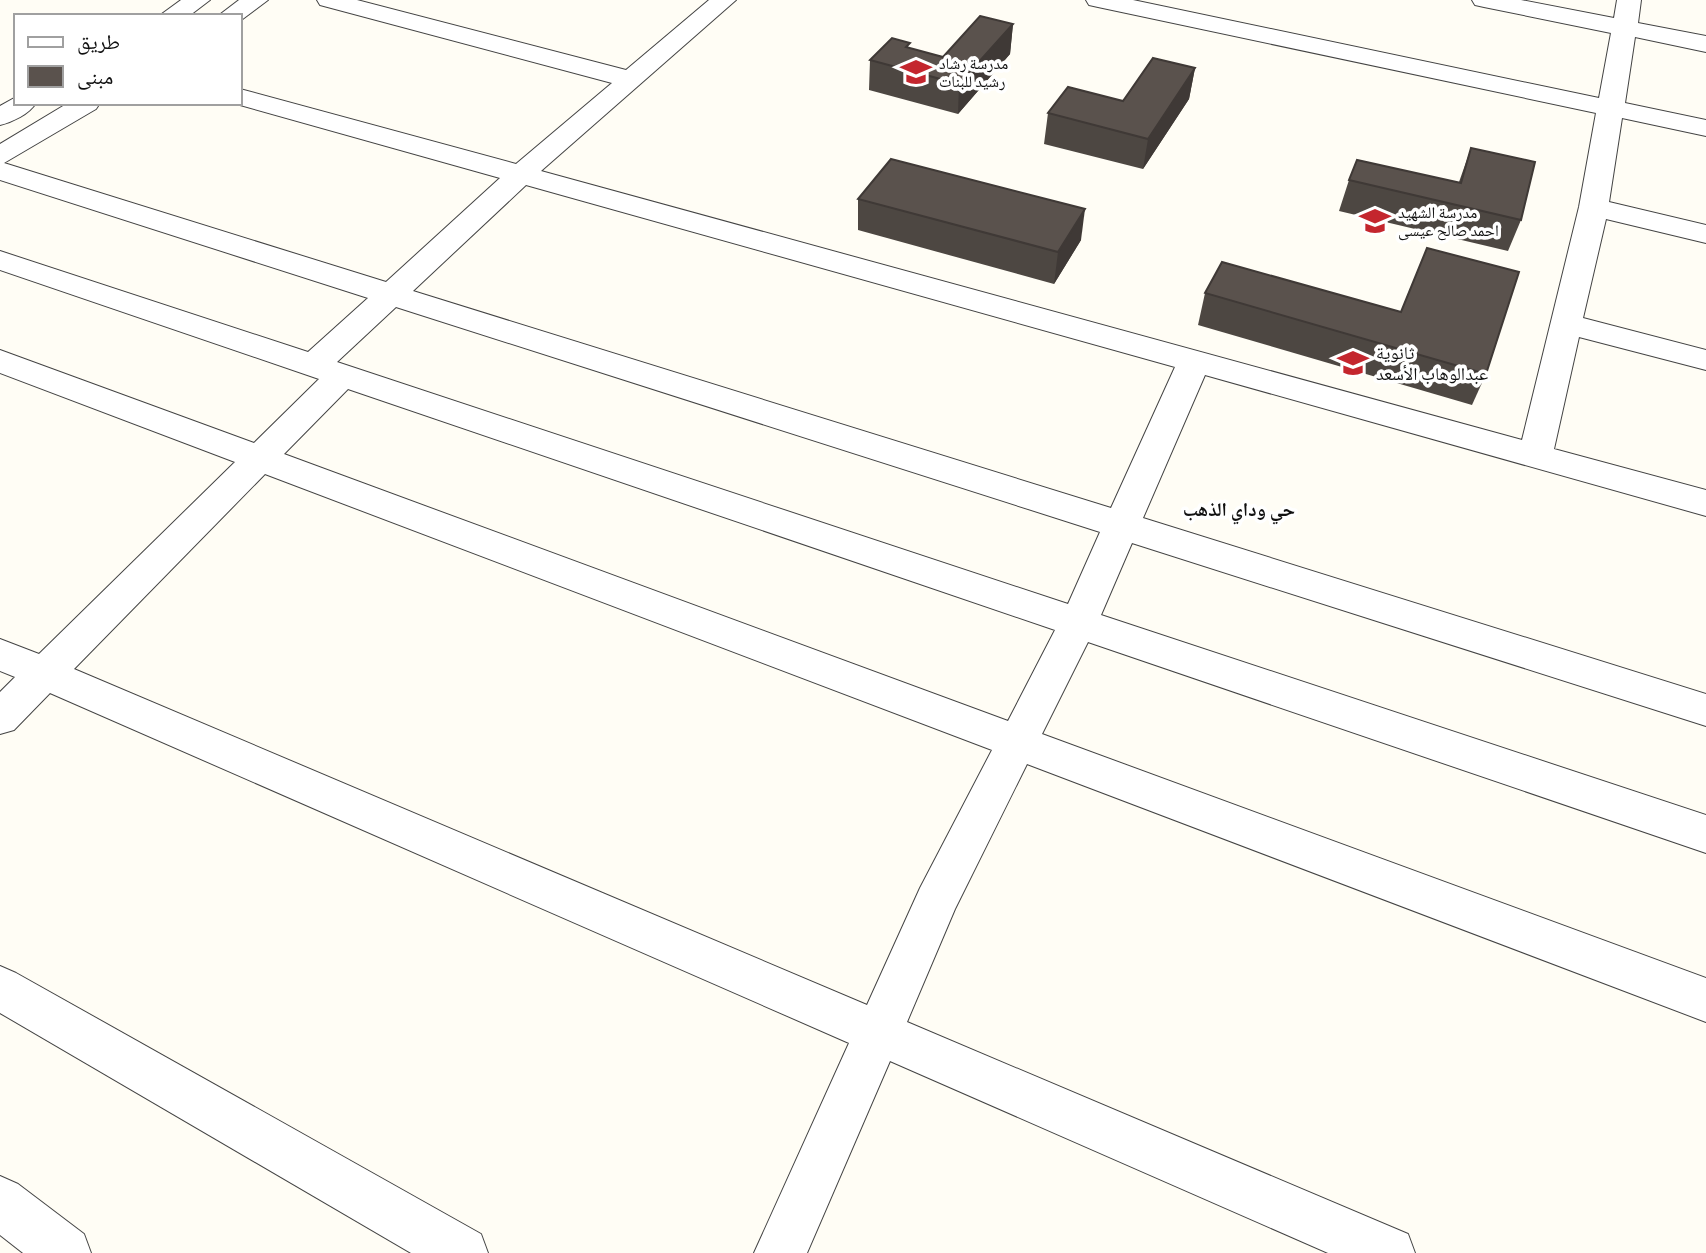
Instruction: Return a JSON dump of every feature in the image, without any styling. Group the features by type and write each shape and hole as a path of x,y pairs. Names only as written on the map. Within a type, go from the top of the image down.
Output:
{"street":[{"path":"174,14 198,0"},
{"path":"233,14 256,0"},
{"path":"330,0 632,80"},
{"path":"0,718 257,458 392,295 520,175 722,0"},
{"path":"1485,0 1626,14 1706,44"},
{"path":"1111,1 1706,128"},
{"path":"1535,456 1594,207 1626,14"},
{"path":"242,98 1706,503"},
{"path":"0,117 20,105"},
{"path":"0,156 84,105"},
{"path":"0,171 1706,710"},
{"path":"1594,207 1706,234"},
{"path":"0,260 1706,834"},
{"path":"1567,324 1706,360"},
{"path":"0,361 1706,1000"},
{"path":"780,1253 936,902 1079,623 1194,362"},
{"path":"0,654 1389,1253"},
{"path":"0,988 462,1253"},
{"path":"0,1202 65,1253"}],"building":[{"path":"980,16 1013,24 959,84 870,60 892,38 910,43 906,47 943,57"},
{"path":"1153,58 1195,68 1148,139 1048,113 1068,87 1123,101"},
{"path":"1471,148 1535,162 1521,220 1349,180 1357,160 1461,183"},
{"path":"891,159 1085,209 1058,252 858,199"},
{"path":"1427,248 1519,272 1486,374 1205,293 1222,262 1401,312"}],"place":[{"name":"مدرسة رشاد رشيد للبنات","path":"916,72"},
{"name":"مدرسة الشهيد احمد صالح عيسى","path":"1375,221"},
{"name":"ثانوية عبدالوهاب الأسعد","path":"1353,363"}],"district":[{"name":"حي وداي الذهب","path":"1239,509"}]}
